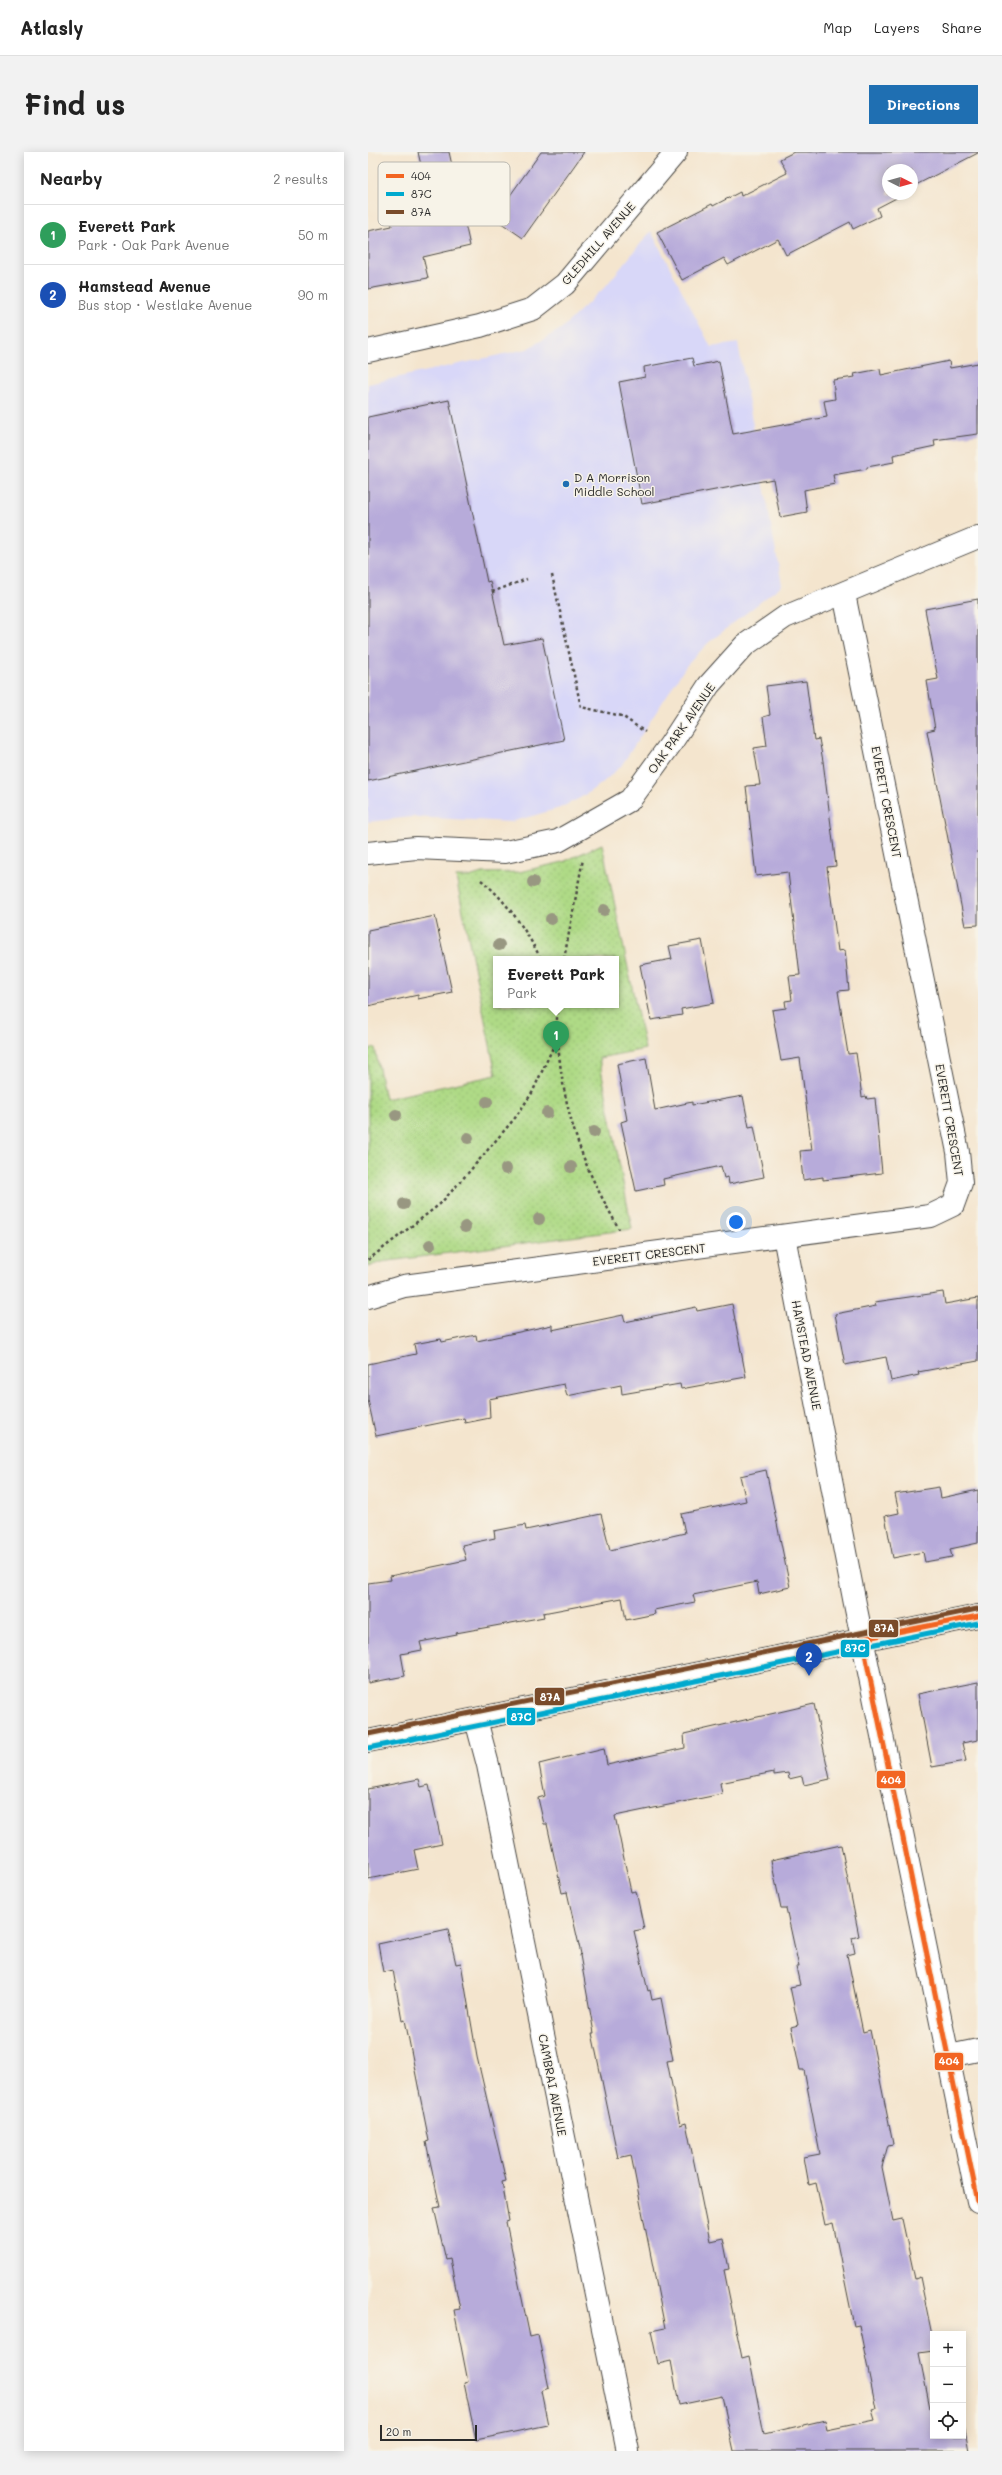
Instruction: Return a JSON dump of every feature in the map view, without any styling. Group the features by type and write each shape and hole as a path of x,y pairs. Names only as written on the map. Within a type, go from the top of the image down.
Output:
{"street":[{"name":"GLEDHILL AVENUE","path":"368,351 480,326 533,309 565,284 676,152"},
{"name":"OAK PARK AVENUE","path":"368,853 416,848 505,852 558,841 586,827 630,800 670,745 709,685 744,645 785,617 978,538"},
{"name":"EVERETT CRESCENT","path":"368,1297 404,1286 930,1216 952,1205 961,1183 956,1144 844,594"},
{"name":"HAMSTEAD AVENUE","path":"784,1236 862,1640 978,2202"},
{"path":"368,1741 978,1616"},
{"name":"CAMBRAI AVENUE","path":"476,1720 488,1765 628,2451"},
{"path":"949,2056 978,2050"}],"path":[{"path":"552,575 581,707 622,716 648,734"},
{"path":"492,592 528,579"},
{"path":"565,956 582,870 586,827"},
{"path":"479,878 492,888 512,913 539,956"},
{"path":"557,1008 556,1041 567,1105 585,1160 622,1235"},
{"path":"368,1260 440,1204 484,1155 515,1118 532,1093 556,1041"}],"shaded area":[{"name":"D A Morrison Middle School","path":"651,231 711,347 738,343 782,585 708,643 686,666 621,766 601,784 580,798 560,808 511,822 412,817 368,822 368,384 527,349 561,329 605,287"}],"green space":[{"path":"602,844 645,1049 599,1058 632,1229 381,1262 368,1267 368,1049 375,1048 385,1099 496,1075 456,877 469,877 482,873 519,872 563,862"}],"building":[{"path":"418,152 449,152 451,162 420,162"},
{"path":"541,152 584,152 523,238 506,226 510,226 510,196"},
{"path":"794,152 978,152 918,184 918,164 882,164 882,200 892,200 877,208 880,216 853,229 850,222 786,255 778,239 728,265 724,258 682,280 657,232 712,204 713,206 740,192 741,196 787,173 780,159"},
{"path":"392,226 466,226 470,246 423,257 428,278 368,289 368,231"},
{"path":"692,358 694,366 719,361 733,434 827,417 824,401 835,399 833,380 855,377 854,374 880,369 881,375 949,361 950,368 978,363 978,434 934,440 935,446 893,455 894,462 867,467 867,469 833,475 835,484 804,490 807,512 780,517 773,479 642,504 619,382 645,377 644,367"},
{"path":"449,400 487,582 490,581 504,645 542,638 564,740 368,781 368,417"},
{"path":"978,599 978,925 965,926 927,731 935,729 927,681 938,679 925,609"},
{"path":"806,681 814,740 819,739 823,761 836,866 827,867 838,951 845,950 849,990 838,991 848,1054 856,1053 862,1097 866,1096 867,1099 875,1098 882,1173 823,1180 823,1177 803,1180 800,1151 812,1150 800,1058 781,1061 772,1010 786,1008 785,1001 792,1000 789,976 800,975 788,872 756,876 746,786 760,785 754,748 767,746 763,717 770,715 766,686"},
{"path":"435,916 452,992 418,999 418,995 368,1006 368,930"},
{"path":"702,940 714,1003 681,1009 682,1015 651,1020 640,965 672,959 669,946"},
{"path":"646,1058 655,1110 692,1102 692,1105 743,1096 749,1127 754,1126 764,1177 729,1184 728,1177 724,1178 721,1166 663,1179 664,1185 636,1191 621,1122 627,1120 617,1064"},
{"path":"943,1292 945,1304 978,1298 978,1361 918,1372 919,1375 891,1381 886,1357 845,1365 835,1314 876,1306 875,1302"},
{"path":"732,1304 746,1377 681,1389 680,1384 622,1394 621,1385 567,1396 564,1384 489,1399 490,1418 465,1423 464,1418 376,1436 368,1400 368,1364 416,1354 414,1344 441,1339 442,1342 476,1335 477,1341 552,1325 552,1330 623,1315 625,1322 696,1307 697,1311"},
{"path":"766,1470 790,1587 759,1594 757,1582 693,1595 695,1602 654,1610 655,1614 626,1620 622,1598 543,1613 544,1617 456,1633 457,1635 420,1642 422,1650 401,1654 405,1676 368,1683 368,1583 391,1580 390,1576 466,1560 462,1545 495,1538 494,1531 525,1525 526,1530 601,1514 610,1550 685,1533 681,1514 746,1501 740,1476"},
{"path":"939,1487 941,1498 978,1490 978,1543 950,1549 952,1557 925,1562 923,1552 893,1558 885,1516 899,1513 895,1494"},
{"path":"978,1682 978,1740 962,1743 966,1761 932,1767 918,1694"},
{"path":"814,1704 830,1779 804,1785 802,1776 789,1779 788,1773 774,1775 774,1772 720,1783 722,1794 615,1816 631,1892 636,1891 644,1929 634,1931 648,1991 650,1990 652,2000 661,1998 673,2060 667,2061 680,2125 686,2123 710,2241 723,2238 729,2269 724,2270 742,2358 749,2356 764,2434 825,2420 827,2430 875,2420 872,2410 876,2409 859,2325 854,2326 833,2223 825,2225 816,2183 809,2185 804,2157 820,2154 804,2070 800,2070 791,2027 798,2025 790,1987 800,1985 796,1967 799,1967 786,1908 781,1908 771,1860 841,1845 859,1936 852,1938 855,1953 847,1955 863,2032 870,2030 893,2144 888,2145 882,2167 893,2221 902,2219 915,2279 920,2277 931,2331 930,2351 919,2353 930,2408 930,2439 966,2439 966,2435 969,2451 734,2451 722,2396 679,2405 671,2361 658,2364 651,2331 665,2328 631,2155 618,2158 592,2033 594,2033 581,1954 567,1892 562,1893 547,1824 544,1824 538,1798 545,1796 539,1764 604,1748 607,1765 685,1748 684,1734"},
{"path":"419,1779 421,1787 429,1785 442,1844 414,1850 418,1869 368,1879 368,1789"},
{"path":"448,1929 456,1964 461,1963 477,2057 506,2181 502,2182 509,2221 506,2222 530,2337 538,2335 549,2388 541,2391 548,2425 476,2440 464,2383 468,2382 454,2310 460,2309 450,2259 446,2260 434,2208 440,2207 426,2142 429,2141 405,2020 402,2021 393,1970 383,1972 378,1944"}],"transit line":[{"name":"87A","path":"368,1734 977,1609"},
{"name":"404","path":"862,1639 978,1616"},
{"name":"87C","path":"369,1748 978,1623"},
{"name":"404","path":"862,1639 978,2202"}],"place":[{"name":"D A Morrison Middle School","path":"566,484"},
{"name":"Everett Park","path":"556,1054"},
{"name":"Hamstead Avenue","path":"809,1676"}]}
